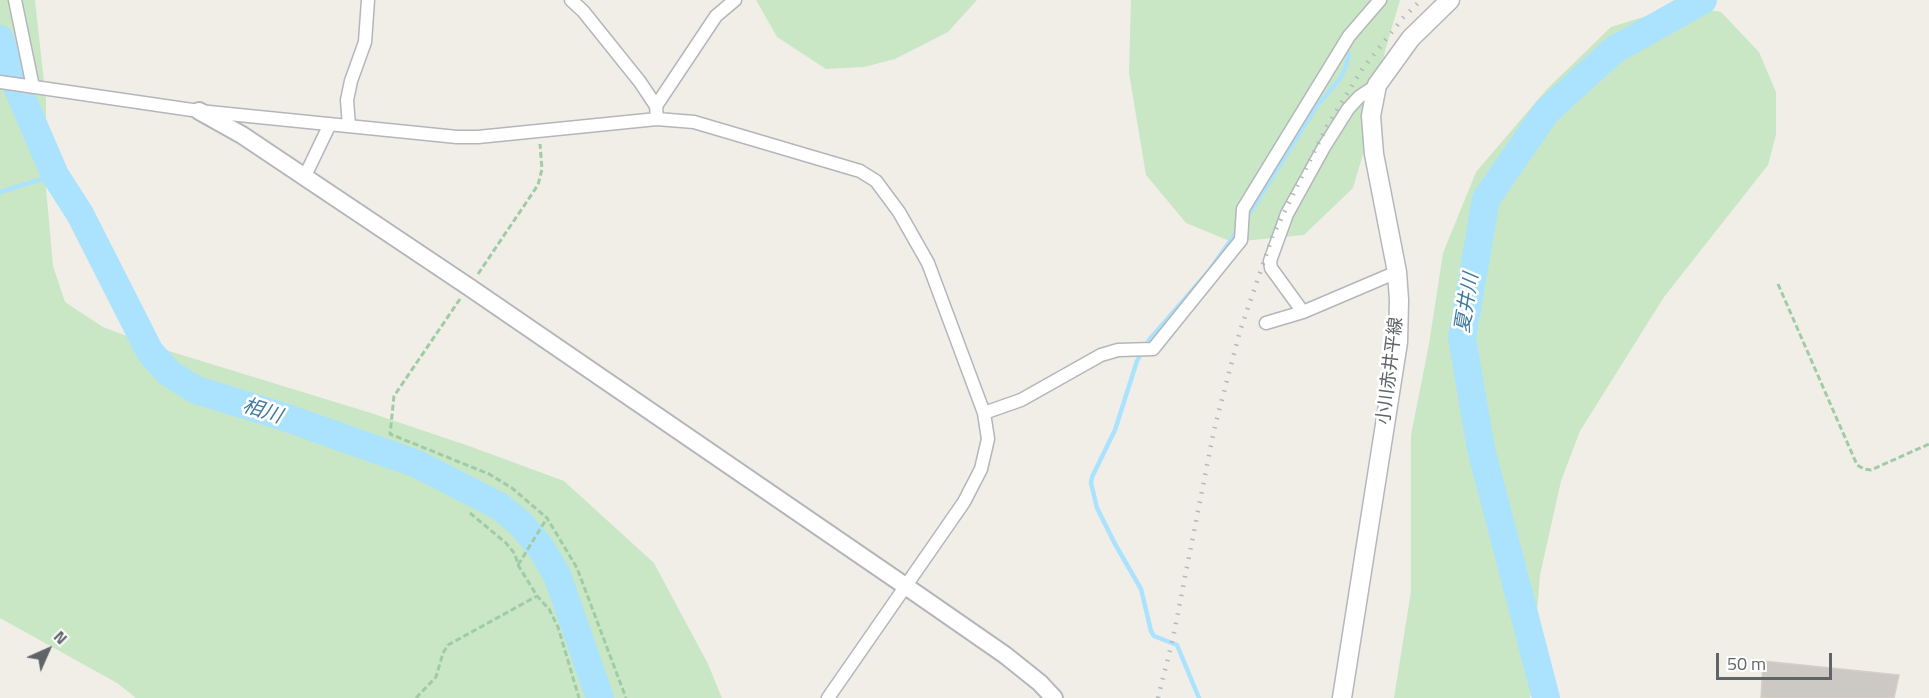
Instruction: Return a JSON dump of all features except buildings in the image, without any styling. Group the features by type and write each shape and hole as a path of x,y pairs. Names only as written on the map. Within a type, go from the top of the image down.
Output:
{"main road":[{"name":"小川赤井平線","path":"1342,698 1398,342 1397,272 1374,154 1371,116 1377,85 1412,38 1450,0"}],"street":[{"path":"15,0 30,86"},
{"path":"349,126 347,100 351,81 365,42 369,14 368,0"},
{"path":"571,0 583,11 640,82 656,112"},
{"path":"656,112 716,16 735,0"},
{"path":"984,413 1021,400 1101,355 1118,350 1153,349 1241,240 1243,209 1349,36 1380,0"},
{"path":"1,82 199,111 457,137 478,137 656,112 720,128 860,171 876,181 899,212 928,263 984,413 988,439 981,469 964,502 828,698"},
{"path":"1303,312 1272,268 1270,261 1287,214 1324,147 1348,109 1359,97 1377,85"},
{"path":"199,111 242,135 469,287 1005,655 1040,683 1054,698"},
{"path":"304,178 330,124"},
{"path":"1266,323 1303,312 1397,272"}],"path":[{"path":"1778,284 1857,465 1871,471 1929,444"},
{"path":"390,434 489,474 512,488 546,520 578,568 626,698"},
{"path":"470,513 506,543 515,554 518,565 537,596 549,609 558,627 579,698"},
{"path":"518,565 546,520"},
{"path":"416,698 436,676 442,653 448,645 537,596"}],"green space":[{"path":"0,0 35,0 46,100 46,188 53,266 65,302 103,327 159,348 371,413 564,481 654,563 708,664 722,698 136,698 117,683 0,618"},
{"path":"756,0 977,0 948,32 895,59 864,67 826,69 777,37"},
{"path":"1131,0 1400,0 1385,51 1369,134 1353,188 1304,235 1232,242 1186,223 1146,175 1129,73"},
{"path":"1682,5 1721,12 1759,52 1776,92 1776,135 1768,165 1664,297 1580,431 1561,481 1540,575 1530,698 1394,698 1411,591 1411,435 1429,344 1443,253 1476,172 1547,89 1611,27"}],"waterway":[{"name":"夏井川","path":"1546,698 1481,449 1462,338 1486,199 1546,112 1614,50 1703,0"},
{"name":"相川","path":"0,39 9,68 55,175 80,214 150,352 169,373 196,390 284,417 417,464 499,506 521,524 541,548 557,575 600,698"},
{"path":"1245,221 1316,107 1339,80 1349,54"},
{"path":"0,192 55,175"},
{"path":"1199,698 1177,645 1154,636 1151,631 1141,589 1097,508 1091,483 1115,430 1137,361 1149,340 1208,272 1238,230"}],"railway":[{"path":"1158,698 1173,638 1214,430 1240,331 1273,235 1327,126 1363,68 1403,18 1421,0"}]}
